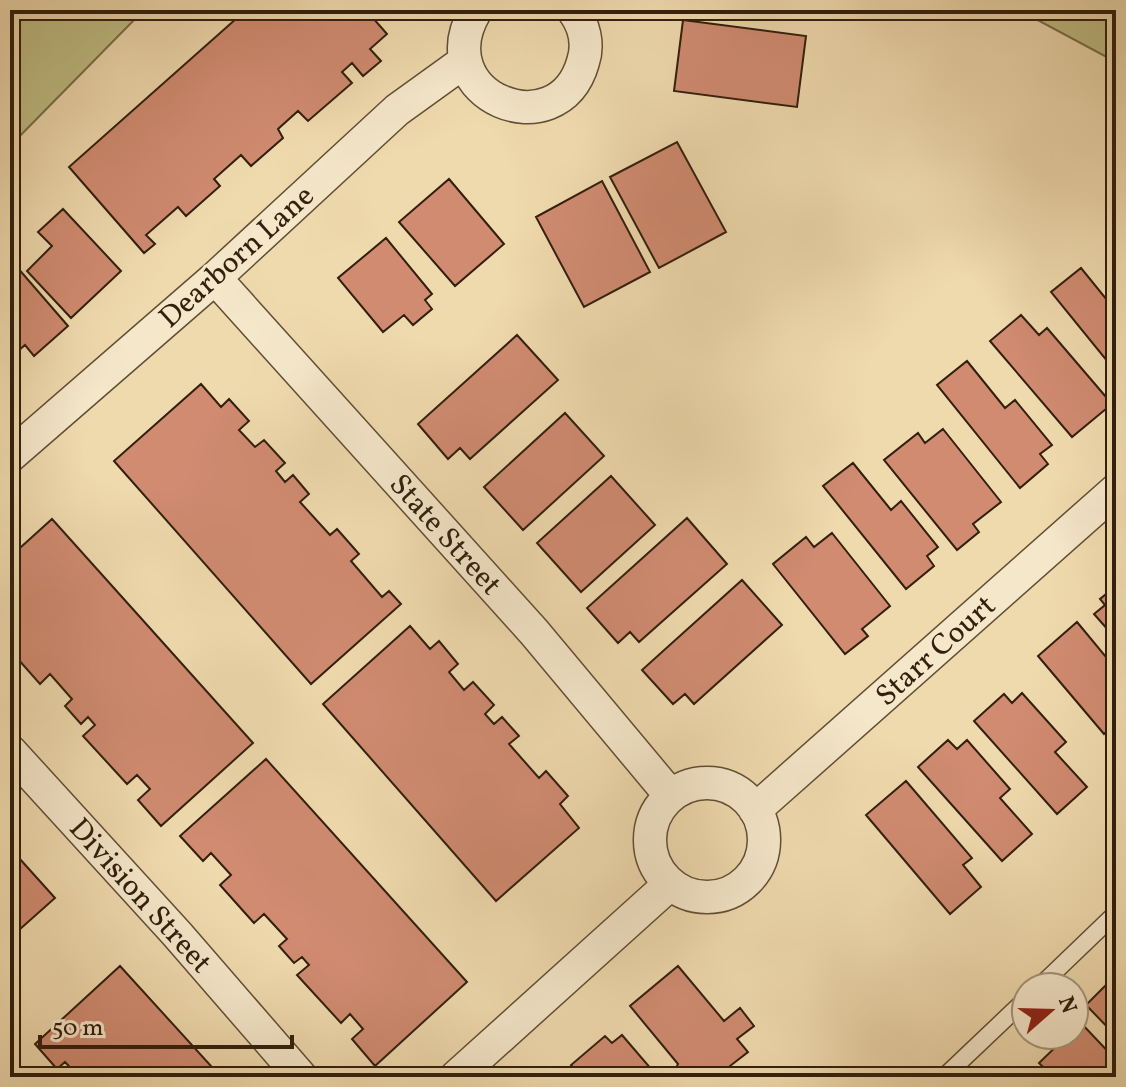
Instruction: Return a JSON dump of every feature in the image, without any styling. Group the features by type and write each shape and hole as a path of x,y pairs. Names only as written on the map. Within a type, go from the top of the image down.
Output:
{"street":[{"path":"476,10 463,41 465,61 473,80 488,96 507,105 528,108 549,103 567,91 580,74 586,54 585,32 573,10"},
{"name":"Dearborn Lane","path":"10,456 215,278 397,110 465,61"},
{"name":"State Street","path":"215,278 534,632 671,796"},
{"name":"Starr Court","path":"755,810 1116,490"},
{"name":"Division Street","path":"10,751 177,934 301,1077"},
{"path":"706,783 725,786 742,796 755,810 763,840 761,857 744,884 715,897 699,897 684,893 670,884 659,871 652,856 650,840 660,808 671,796 688,786 706,783"},
{"path":"456,1077 670,884"}],"lane":[{"path":"1056,971 1116,913"},
{"path":"944,1077 1010,1014"}],"shaded area":[{"path":"10,10 146,10 10,146"},
{"path":"838,10 1116,10 1116,62 1034,18 958,20 851,16"}],"building":[{"path":"246,10 366,10 387,34 370,49 381,61 363,76 352,63 342,72 352,83 308,121 298,111 278,129 283,138 251,166 241,155 214,179 220,186 186,216 178,207 146,235 155,244 144,253 69,167"},
{"path":"683,20 806,36 797,107 674,91"},
{"path":"677,142 726,232 659,268 610,177"},
{"path":"449,179 504,244 455,286 399,222"},
{"path":"602,181 650,272 584,307 536,217"},
{"path":"63,209 121,271 71,318 27,271 52,246 38,232"},
{"path":"386,238 432,294 425,300 432,309 413,325 404,315 383,332 338,278"},
{"path":"10,259 68,326 34,356 25,345 10,358"},
{"path":"1081,268 1116,311 1116,372 1051,292"},
{"path":"1021,315 1039,335 1047,328 1112,404 1072,437 990,341"},
{"path":"517,335 558,380 470,459 460,448 448,459 418,424"},
{"path":"967,361 1005,408 1015,400 1052,445 1040,454 1048,464 1020,488 937,385"},
{"path":"201,384 221,407 229,399 249,421 239,430 255,447 264,440 285,463 276,471 285,482 293,475 309,494 300,502 330,535 337,529 359,554 351,561 382,597 389,591 401,604 311,684 114,461"},
{"path":"565,413 604,456 523,530 484,487"},
{"path":"943,429 1001,502 973,524 979,532 957,550 884,460 918,433 925,443"},
{"path":"853,463 891,510 901,501 938,547 927,556 934,566 906,589 823,486"},
{"path":"611,476 655,525 581,592 537,543"},
{"path":"687,518 727,564 639,642 630,632 618,643 587,608"},
{"path":"52,519 253,743 161,826 138,800 150,789 137,775 127,784 83,736 95,725 88,717 81,724 65,706 72,699 50,674 40,684 10,650 10,642 17,636 10,628 10,557"},
{"path":"832,533 890,606 862,629 868,636 845,654 773,564 806,537 814,547"},
{"path":"742,580 782,625 694,704 685,694 673,704 642,670"},
{"path":"1116,586 1116,639 1094,614 1105,605 1100,599"},
{"path":"1077,622 1116,669 1116,723 1104,734 1038,656"},
{"path":"410,626 430,649 439,641 458,664 449,672 464,690 473,682 494,705 485,714 494,724 502,717 519,736 509,744 539,778 546,771 568,796 560,804 579,828 496,901 323,704"},
{"path":"1022,693 1066,742 1055,752 1087,787 1057,814 974,721 1004,694 1012,703"},
{"path":"948,740 957,749 967,740 1010,789 1000,798 1032,834 1002,861 918,767"},
{"path":"266,759 467,982 375,1066 352,1039 363,1029 350,1014 341,1023 297,975 309,965 302,957 294,963 279,946 287,939 264,914 254,923 220,885 231,875 211,853 203,861 180,836"},
{"path":"906,781 972,858 963,865 981,887 950,914 866,815"},
{"path":"10,848 55,898 10,938"},
{"path":"120,966 221,1077 79,1077 65,1062 57,1069 35,1044"},
{"path":"678,966 724,1021 740,1008 754,1026 737,1039 748,1052 730,1066 737,1073 732,1077 678,1077 674,1072 678,1064 630,1006"},
{"path":"1116,975 1116,1036 1090,1009 1090,1001"},
{"path":"1090,1033 1116,1060 1116,1077 1053,1077 1039,1063 1051,1051 1090,1051"},
{"path":"622,1035 658,1077 581,1077 571,1065 605,1036 612,1043"}]}
